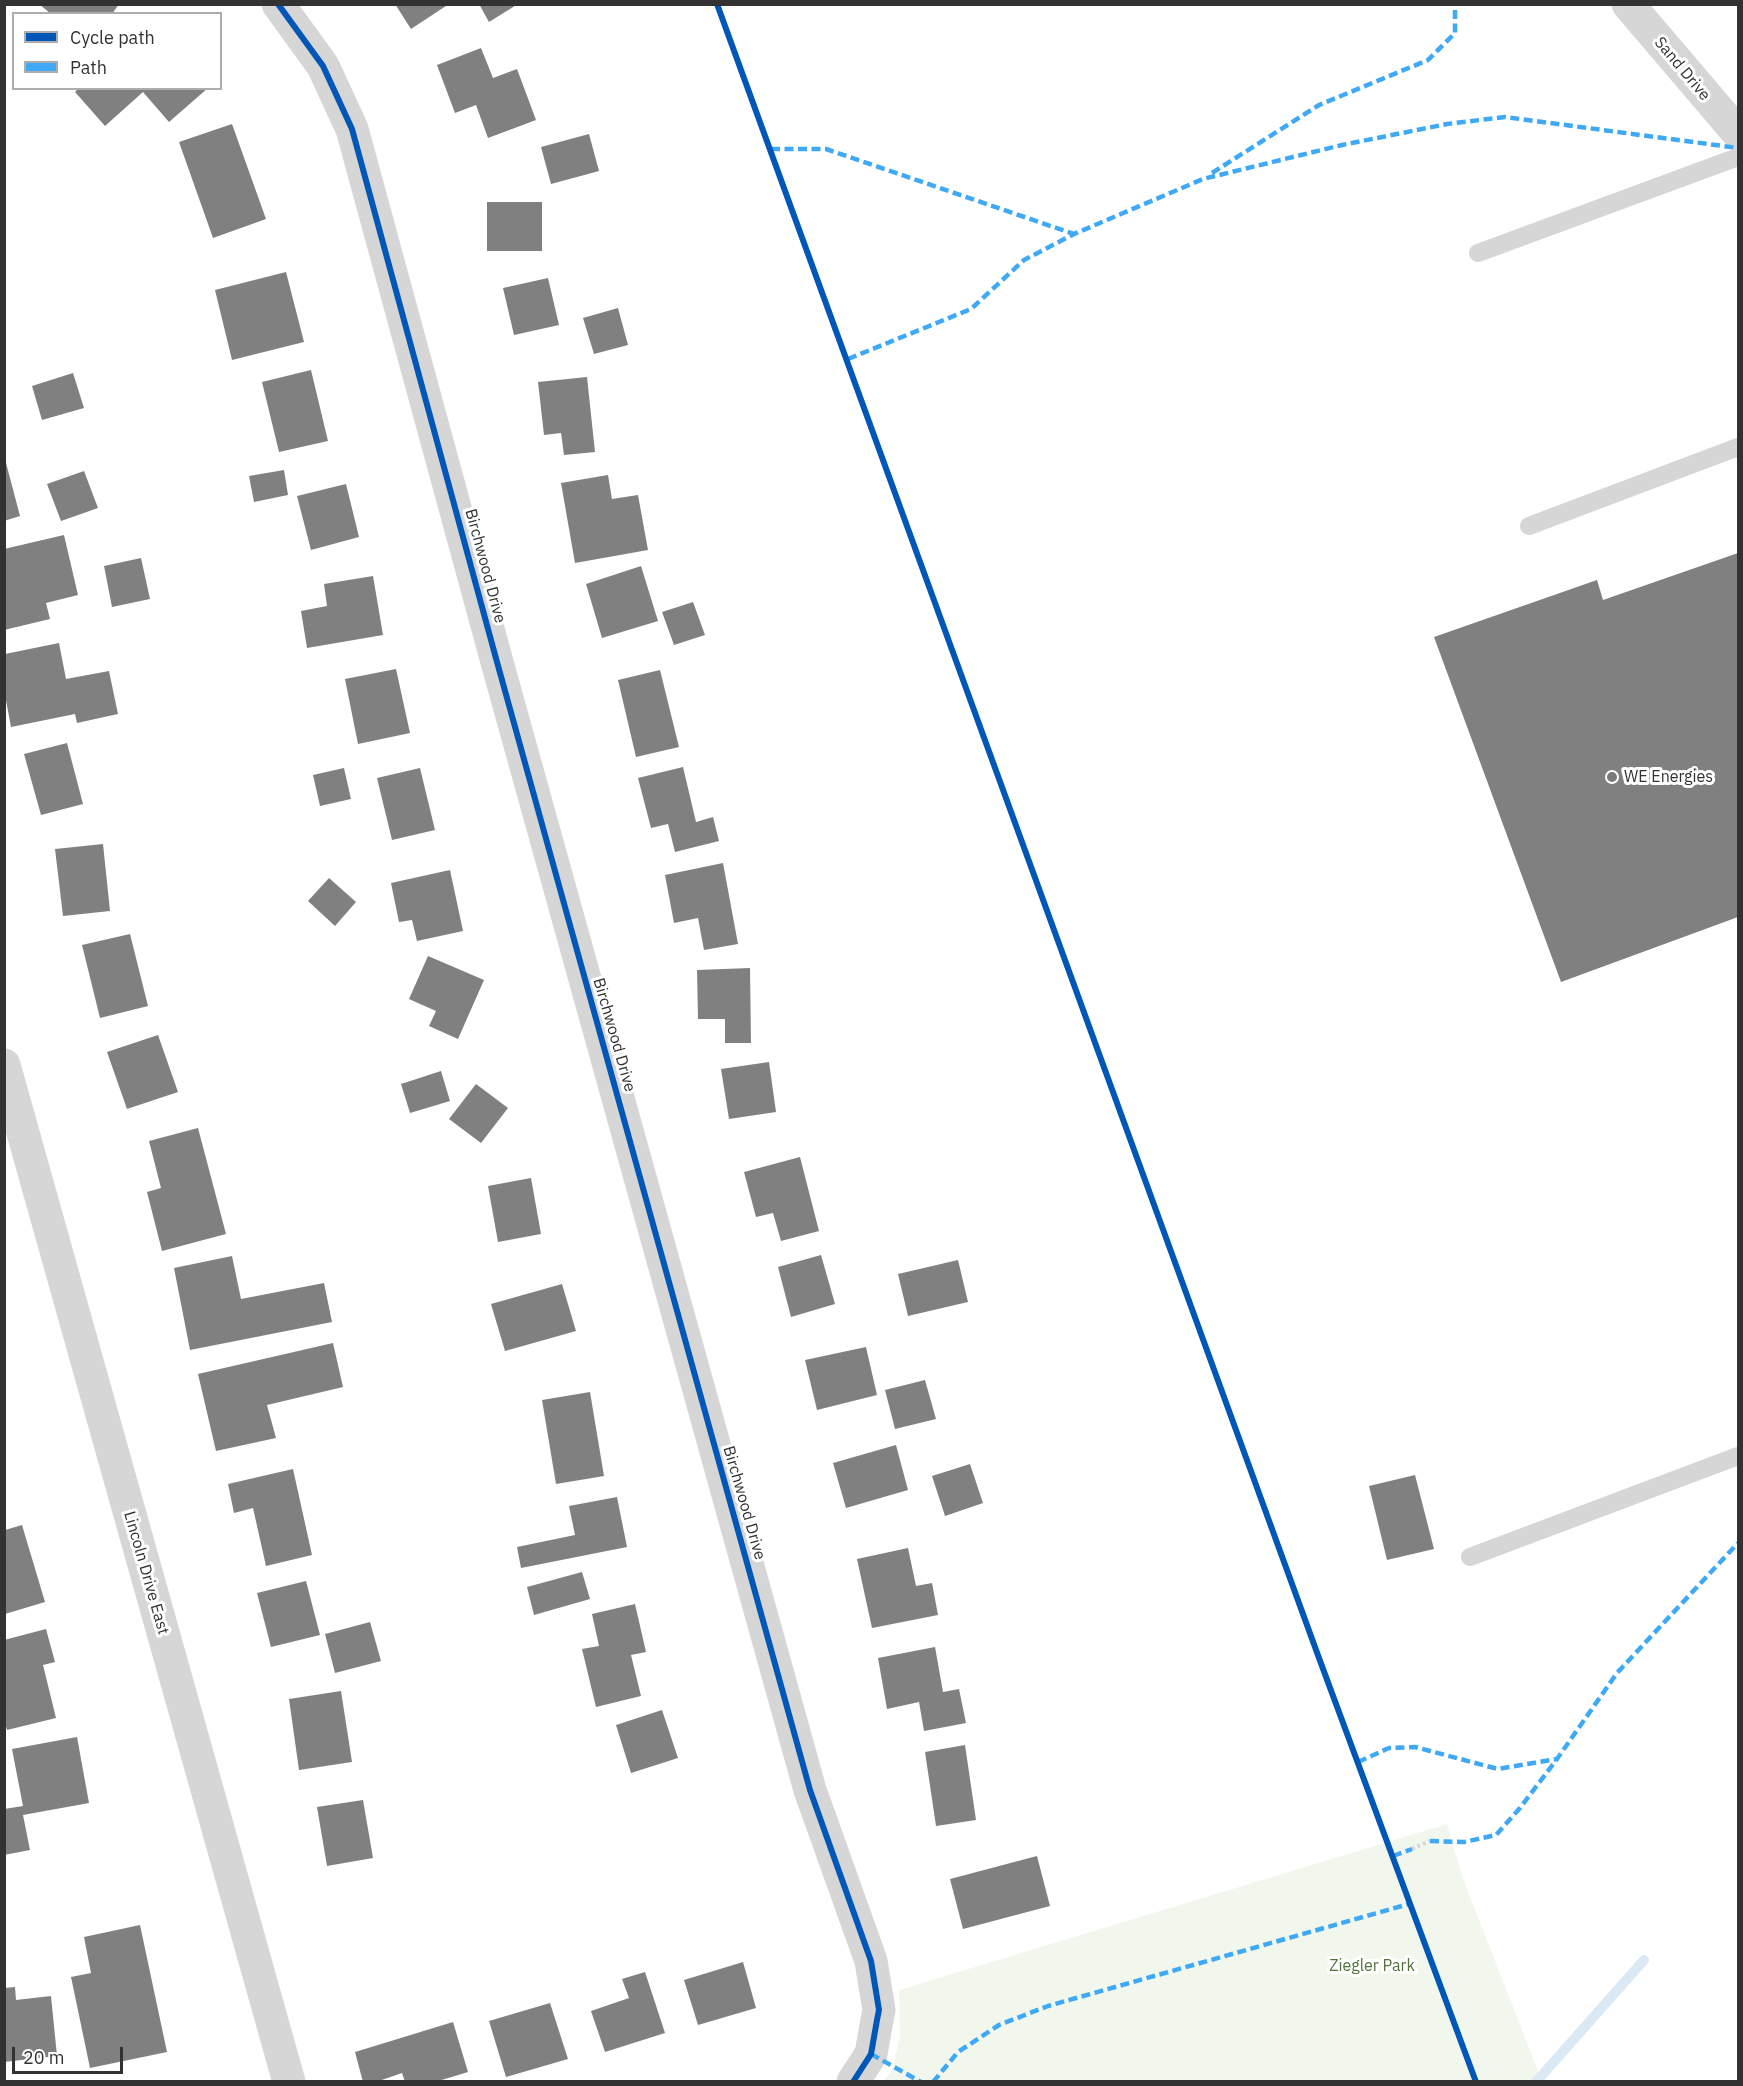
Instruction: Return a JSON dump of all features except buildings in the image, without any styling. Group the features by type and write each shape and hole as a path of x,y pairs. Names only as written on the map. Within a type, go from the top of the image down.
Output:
{"street":[{"name":"Birchwood Drive","path":"278,4 323,66 352,129 500,674 810,1791 870,1961 879,2010 871,2054 854,2082"},
{"name":"Sand Drive","path":"1628,4 1738,133"},
{"name":"Lincoln Drive East","path":"4,1065 289,2082"}],"lane":[{"path":"1478,253 1738,157"},
{"path":"1529,526 1738,447"},
{"path":"1470,1557 1738,1456"}],"path":[{"path":"1412,1849 1430,1841"}],"green space":[{"name":"Ziegler Park","path":"1447,1824 1463,1879 1542,2081 883,2081 892,2071 900,2036 899,1990"}],"waterway":[{"path":"1536,2082 1644,1960"}],"marked path":[{"path":"1212,173 1319,105 1428,60 1455,33 1455,4"},
{"path":"848,359 971,309 1024,260 1074,234 1203,179 1342,145 1447,124 1505,117 1738,148"},
{"path":"771,149 826,149 1074,234"},
{"path":"1430,1841 1464,1842 1496,1835 1520,1808 1557,1759 1617,1673 1738,1543"},
{"path":"1358,1762 1389,1748 1415,1747 1498,1769 1557,1759"},
{"path":"1393,1856 1412,1849"},
{"path":"933,2082 958,2052 999,2025 1048,2006 1409,1904"},
{"path":"871,2054 921,2082"}],"cycle path":[{"path":"278,4 323,66 352,129 497,662 810,1790 871,1961 879,2010 871,2054 853,2082"},
{"path":"717,4 1319,1658 1476,2082"}],"place":[{"name":"WE Energies","path":"1612,777"}]}
